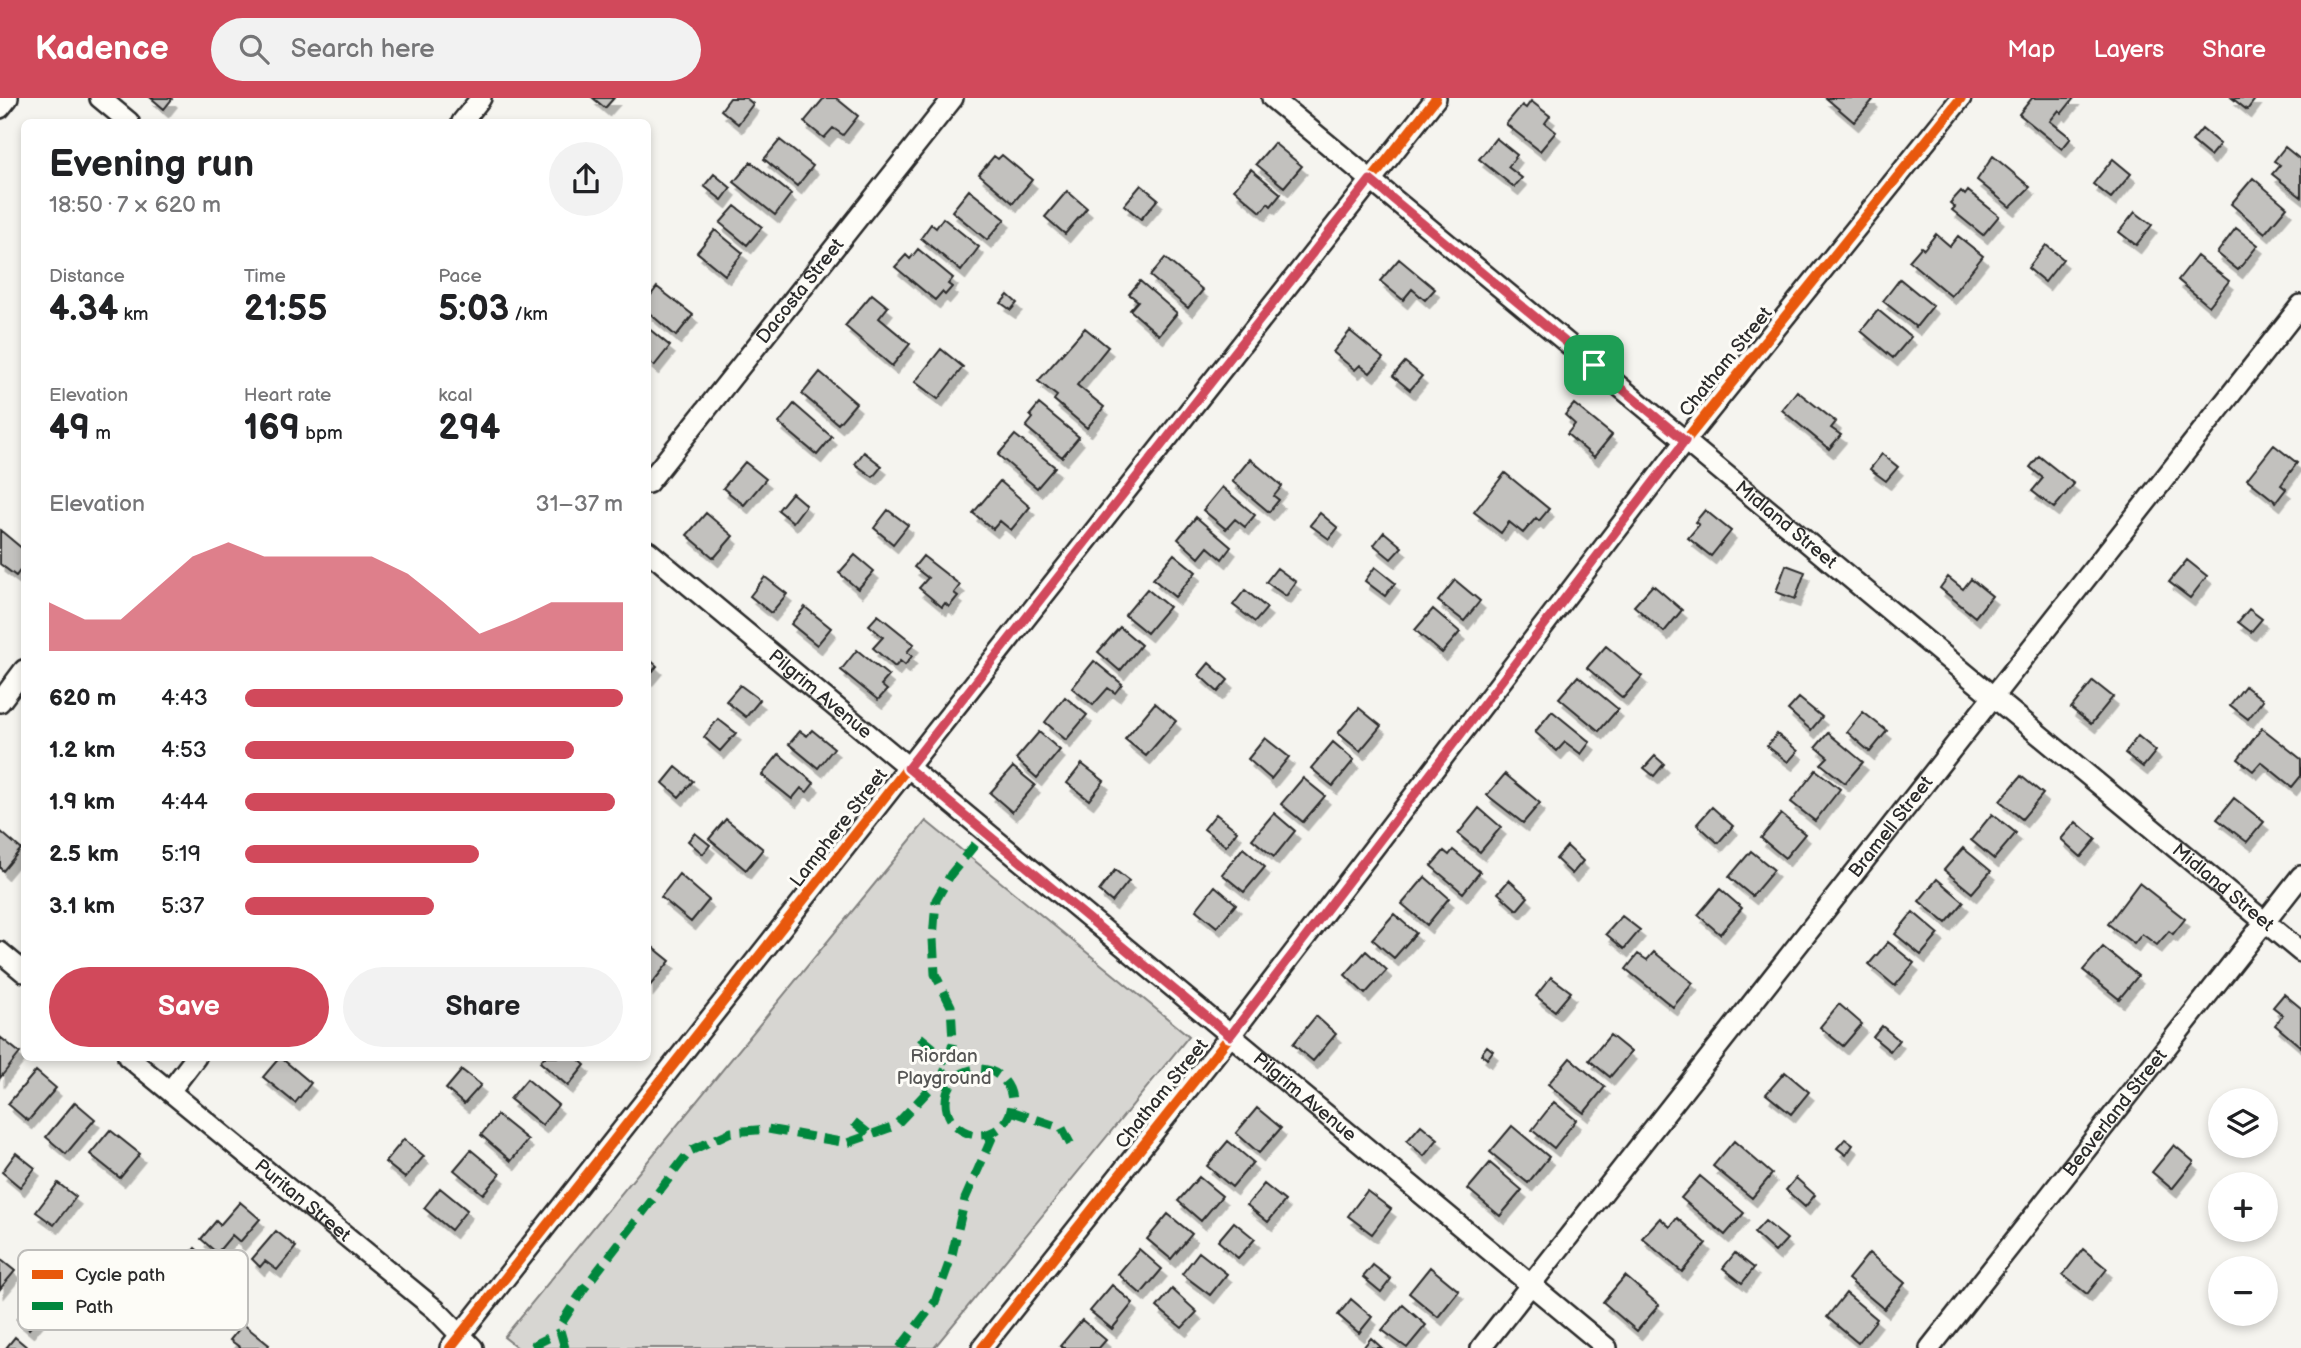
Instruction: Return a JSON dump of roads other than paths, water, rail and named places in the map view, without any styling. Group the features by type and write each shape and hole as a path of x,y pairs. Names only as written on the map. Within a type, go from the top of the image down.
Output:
{"street":[{"path":"0,108 8,98"},
{"path":"100,98 125,119"},
{"path":"464,119 481,98"},
{"name":"Dacosta Street","path":"651,479 953,98"},
{"name":"Midland Street","path":"1272,98 2301,952"},
{"name":"Lamphere Street","path":"461,1344 908,768 1436,98"},
{"name":"Chatham Street","path":"982,1348 1230,1036 1685,441 1962,98"},
{"name":"Bramell Street","path":"1481,1348 2301,305"},
{"name":"Pilgrim Avenue","path":"651,554 1607,1348"},
{"path":"0,702 21,674"},
{"name":"Beaverland Street","path":"1930,1348 2301,876"},
{"path":"0,952 21,970"},
{"name":"Puritan Street","path":"133,1061 436,1310 461,1344"},
{"path":"170,1091 193,1061"}],"park label":[{"name":"Riordan Playground","path":"944,1067"}]}
